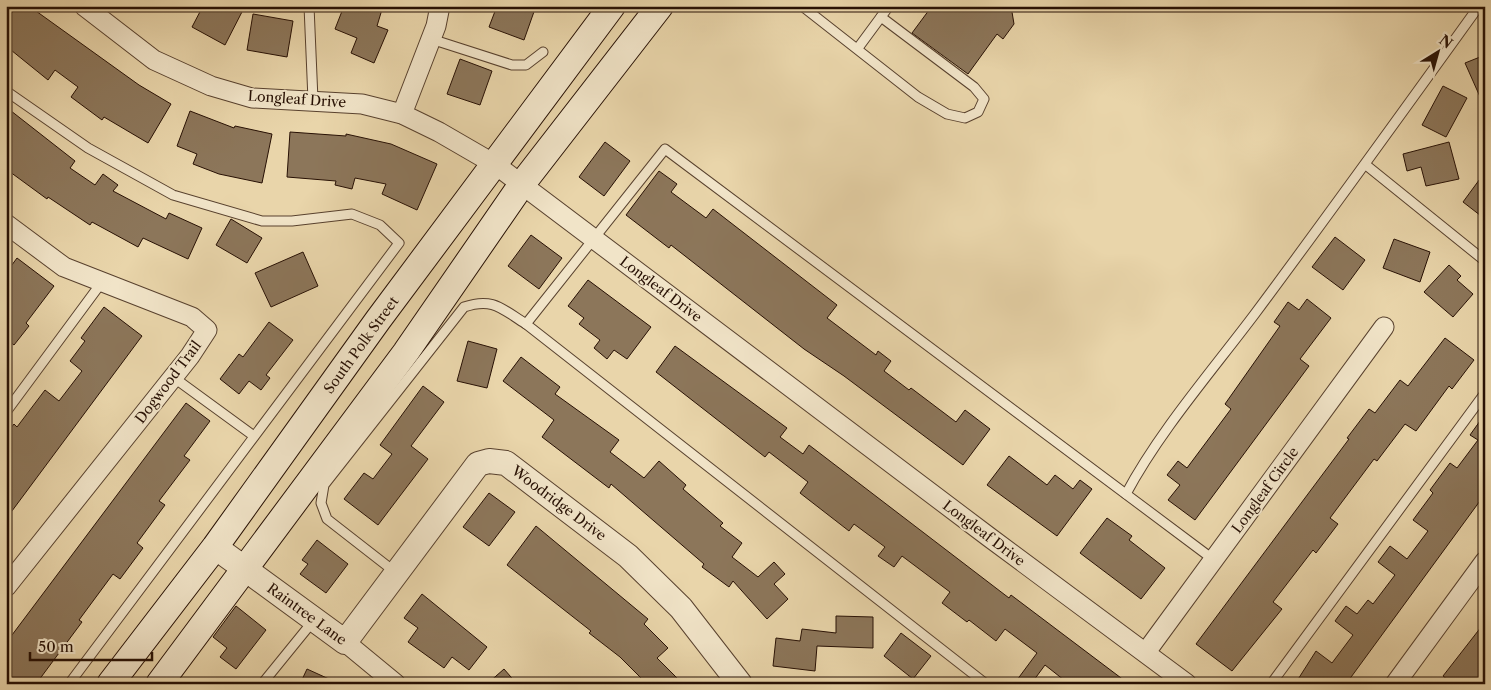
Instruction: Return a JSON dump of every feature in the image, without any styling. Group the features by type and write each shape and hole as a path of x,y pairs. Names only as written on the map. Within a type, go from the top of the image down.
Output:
{"main road":[{"name":"South Polk Street","path":"110,684 216,547 378,320 496,165 612,6"},
{"path":"159,684 406,352 522,184 660,6"}],"street":[{"name":"Longleaf Drive","path":"84,6 154,60 211,86 252,98 362,104 402,114 439,132 496,165 1187,684"},
{"path":"402,114 431,39 440,6"},
{"name":"Dogwood Trail","path":"6,587 173,377 207,330 192,317 64,267 7,227"},
{"name":"Longleaf Circle","path":"1146,652 1384,328"},
{"name":"Woodridge Drive","path":"345,642 478,464 490,461 506,463 628,556 682,608 740,684"},
{"name":"Raintree Lane","path":"216,547 345,642 396,684"},
{"path":"1395,684 1485,561"}],"lane":[{"path":"309,6 313,100"},
{"path":"802,6 918,96 947,114 965,118 978,112 984,99 974,87 881,17"},
{"path":"858,48 889,6"},
{"path":"1126,494 1135,477 1185,407 1309,238 1366,165 1401,112 1479,6"},
{"path":"431,39 512,65 526,65 542,52"},
{"path":"6,91 88,148 173,195 262,221 292,221 352,214 380,225 399,243 69,684"},
{"path":"526,324 665,149 1214,560"},
{"path":"1366,165 1485,261"},
{"path":"6,412 102,282"},
{"path":"397,573 327,519 321,503 324,485 464,307 479,302 497,306 526,324 986,684"},
{"path":"173,377 254,436"},
{"path":"1271,684 1485,394"},
{"path":"262,684 314,620"}],"building":[{"path":"15,6 29,6 139,85 171,104 148,143 104,117 102,120 71,97 78,87 55,70 48,80 6,46 6,18"},
{"path":"203,6 245,6 225,45 192,27"},
{"path":"344,6 383,6 377,26 388,30 374,63 351,53 357,38 335,29"},
{"path":"497,6 536,6 524,40 489,27"},
{"path":"932,6 1011,6 1014,24 1003,39 997,34 968,74 912,33"},
{"path":"253,14 293,21 287,57 247,50"},
{"path":"1485,55 1485,108 1465,63"},
{"path":"460,59 492,71 480,105 447,94"},
{"path":"1443,86 1467,98 1446,137 1422,125"},
{"path":"6,107 75,161 70,168 95,185 103,174 118,185 113,191 166,219 169,213 202,228 188,259 143,238 138,247 92,222 90,225 48,197 47,199 6,169"},
{"path":"190,111 234,128 235,126 272,134 262,183 219,174 193,164 197,154 177,146"},
{"path":"290,132 346,136 346,134 391,144 437,164 417,210 382,194 386,184 355,178 352,189 335,185 336,181 287,177"},
{"path":"605,142 630,161 604,196 579,177"},
{"path":"1449,142 1459,179 1426,186 1421,167 1407,171 1403,154"},
{"path":"659,171 677,184 671,192 706,218 713,209 837,305 827,318 876,355 878,351 891,361 884,371 909,390 911,388 956,422 965,410 990,429 963,465 844,376 804,349 671,245 669,248 626,215"},
{"path":"1485,172 1485,219 1463,202"},
{"path":"231,219 262,238 247,263 216,245"},
{"path":"531,235 562,258 539,289 508,266"},
{"path":"1335,237 1365,260 1343,290 1312,267"},
{"path":"1394,239 1430,252 1420,282 1383,268"},
{"path":"303,252 318,286 271,307 255,273"},
{"path":"17,258 54,286 26,323 29,326 14,345 6,339 6,273"},
{"path":"1449,265 1461,276 1457,280 1473,294 1453,317 1424,292"},
{"path":"588,280 651,327 627,359 614,350 607,359 594,348 600,340 579,324 584,318 568,306"},
{"path":"1307,299 1331,318 1300,359 1309,366 1195,520 1168,500 1180,485 1167,475 1178,461 1187,468 1231,409 1225,404 1280,326 1274,322 1288,302 1299,310"},
{"path":"104,307 142,336 6,519 6,434 14,424 17,427 45,390 59,401 82,371 70,361 85,341 81,338"},
{"path":"269,322 293,340 266,375 270,378 261,390 249,381 239,394 220,379 239,354 243,357"},
{"path":"1445,338 1474,360 1452,389 1449,386 1416,431 1405,424 1377,461 1374,459 1330,518 1338,524 1316,553 1313,550 1273,602 1282,609 1232,671 1196,644 1349,439 1347,438 1369,409 1375,413 1400,380 1408,386"},
{"path":"468,341 497,349 487,388 457,381"},
{"path":"675,346 787,428 780,437 803,454 809,445 1009,598 1011,595 1129,684 1069,684 1045,665 1031,684 1014,684 1037,653 1005,629 996,641 969,620 967,622 942,603 950,592 902,556 894,567 878,556 885,547 854,524 849,531 800,493 808,482 769,452 765,457 656,372"},
{"path":"521,357 560,387 555,394 619,440 610,452 644,478 659,461 686,485 683,489 723,523 720,526 742,543 732,557 758,577 774,562 785,574 774,584 788,599 767,619 733,581 729,587 702,567 704,564 611,484 609,488 542,437 554,420 503,381"},
{"path":"423,386 444,402 411,446 428,459 378,525 344,499 364,473 373,479 392,454 380,445"},
{"path":"186,403 210,421 184,456 190,460 159,501 165,505 137,543 143,548 120,579 113,574 79,620 82,622 36,684 21,684 6,673 6,643"},
{"path":"1485,414 1485,494 1346,684 1295,684 1316,651 1332,663 1353,635 1335,621 1346,606 1357,614 1368,600 1373,604 1395,575 1378,562 1390,546 1407,559 1428,531 1413,520 1433,493 1430,490 1450,463 1457,468 1478,440 1470,435"},
{"path":"1009,456 1047,485 1055,475 1073,489 1080,480 1092,489 1057,536 987,485"},
{"path":"489,493 515,512 489,546 463,527"},
{"path":"1107,518 1132,536 1129,540 1165,568 1141,599 1080,553"},
{"path":"536,526 648,619 644,624 668,648 657,658 683,684 647,684 620,657 589,633 591,631 507,565"},
{"path":"317,540 348,564 326,593 300,574 308,564 302,560"},
{"path":"422,594 487,647 469,670 452,657 444,668 408,642 418,628 404,618"},
{"path":"236,606 266,630 236,669 220,657 227,648 213,637"},
{"path":"836,616 873,617 873,648 817,646 815,671 773,666 776,638 800,641 802,629 836,633"},
{"path":"1485,622 1485,684 1453,684 1443,676"},
{"path":"901,633 931,656 913,679 884,656"},
{"path":"307,669 340,684 300,684"},
{"path":"504,669 517,684 487,684"}]}
